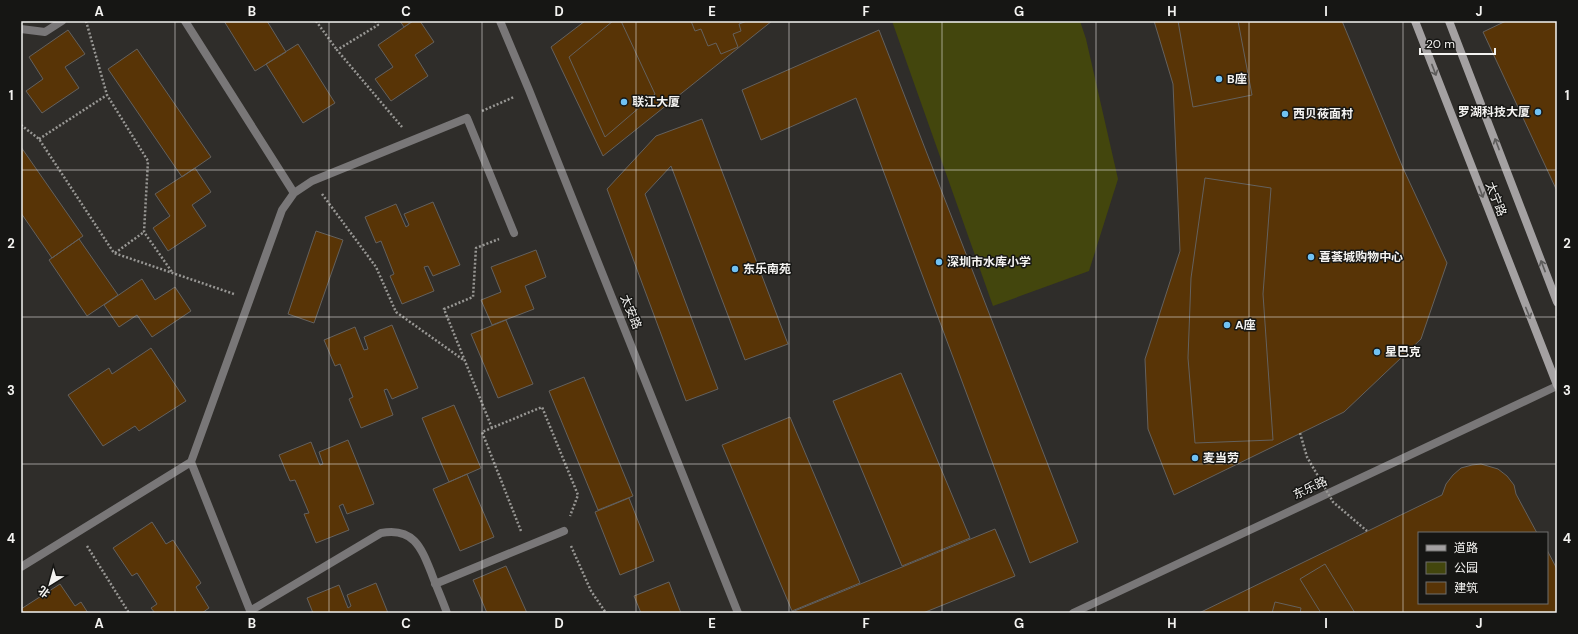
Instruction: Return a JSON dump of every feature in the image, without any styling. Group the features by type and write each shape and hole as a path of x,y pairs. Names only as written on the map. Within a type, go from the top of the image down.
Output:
{"main road":[{"name":"太宁路","path":"1414,21 1557,386"},
{"name":"太宁路","path":"1449,21 1557,302"}],"street":[{"path":"21,29 45,32 62,21"},
{"path":"185,21 294,193"},
{"name":"太安路","path":"500,21 530,90 738,613"},
{"path":"21,567 191,462 282,210 294,193 312,181 467,118 514,233"},
{"name":"东乐路","path":"1073,613 1557,386"},
{"path":"191,462 251,612 381,533 392,531 404,534 415,541 422,550 447,613"},
{"path":"436,584 564,531"}],"path":[{"path":"86,21 107,95 148,161 144,232 172,272"},
{"path":"316,21 337,50 412,140"},
{"path":"337,50 378,25 375,21"},
{"path":"467,118 530,90"},
{"path":"39,139 107,95"},
{"path":"21,125 39,139 114,253 250,299"},
{"path":"312,181 376,267 396,312 465,362"},
{"path":"114,253 144,232"},
{"path":"492,428 444,308 473,297 476,248 514,233"},
{"path":"527,546 482,432 542,407 578,495 564,531 591,591 606,613"},
{"path":"1300,434 1307,457 1333,502 1368,531"},
{"path":"78,532 129,613"}],"green space":[{"path":"892,21 1080,21 1086,39 1118,179 1089,271 993,306"}],"building":[{"path":"224,21 267,21 286,52 255,71"},
{"path":"400,21 413,21 404,27"},
{"path":"413,21 420,21 434,42 415,55 428,76 391,101 375,79 393,67 378,45"},
{"name":"联江大厦","path":"585,21 772,21 603,156 551,47"},
{"path":"613,21 621,21 655,94 605,137 569,57"},
{"path":"691,21 747,21 739,24 741,31 733,34 738,47 721,54 716,43 708,46 701,29 695,31"},
{"name":"喜荟城购物中心","path":"1154,21 1342,21 1403,168 1447,263 1421,339 1344,412 1174,495 1148,429 1145,359 1180,251 1173,84"},
{"name":"B座","path":"1178,21 1238,21 1252,95 1193,107"},
{"name":"罗湖科技大厦","path":"1506,21 1557,21 1557,191 1483,32"},
{"path":"68,30 85,54 65,67 79,88 42,113 26,91 43,79 29,57"},
{"path":"879,30 1078,542 1030,563 856,98 761,140 742,90"},
{"path":"298,44 335,103 303,123 266,64"},
{"path":"137,49 211,157 182,177 108,69"},
{"name":"东乐南苑","path":"702,119 788,344 745,360 671,166 645,194 718,389 686,401 607,189 656,136"},
{"path":"21,147 83,236 52,258 21,213"},
{"path":"195,168 211,192 192,205 206,226 168,251 153,228 170,216 155,194"},
{"name":"A座","path":"1205,178 1271,188 1263,294 1273,440 1195,443 1188,358 1191,278"},
{"path":"433,202 460,265 433,276 428,266 424,267 434,291 402,304 390,276 394,274 381,241 376,243 365,217 396,204 406,227 409,225 404,214"},
{"path":"316,231 343,240 314,323 288,314"},
{"path":"79,239 118,295 87,316 49,260"},
{"path":"536,250 546,277 525,286 534,309 492,325 481,300 501,292 491,267"},
{"path":"142,279 155,300 175,287 191,311 152,337 137,315 119,327 104,305"},
{"path":"506,320 533,384 498,398 471,334"},
{"path":"392,325 418,388 392,399 387,389 384,390 393,415 361,428 349,399 353,397 340,364 335,366 324,340 355,327 364,350 368,349 364,337"},
{"path":"151,348 186,401 139,431 135,426 103,446 68,395 109,368 112,374"},
{"path":"901,373 970,538 902,566 833,401"},
{"path":"584,377 633,496 598,510 549,391"},
{"path":"454,405 481,468 449,482 422,418"},
{"path":"790,417 860,583 792,611 722,445"},
{"path":"348,440 374,504 347,514 343,504 339,506 349,530 316,543 304,514 309,513 295,480 290,481 279,455 311,442 320,465 323,464 319,452"},
{"path":"1481,464 1498,469 1507,476 1514,485 1516,494 1536,532 1418,532 1418,604 1548,604 1548,552 1557,569 1557,613 1199,613 1442,495 1446,484 1453,475 1461,468"},
{"path":"467,474 494,537 460,551 433,489"},
{"path":"629,498 654,561 620,575 595,512"},
{"path":"152,522 166,544 173,540 201,583 196,587 209,608 202,613 155,613 151,608 157,604 137,573 132,576 113,548"},
{"path":"995,529 1015,576 923,613 792,612"},
{"path":"1325,564 1355,613 1321,613 1300,579"},
{"path":"506,566 527,613 487,613 473,580"},
{"path":"669,582 681,613 641,613 634,596"},
{"path":"376,583 388,613 313,613 307,598 339,585 348,608 351,606 347,595"},
{"path":"60,584 75,606 81,602 88,613 24,613 21,609"},
{"path":"1275,602 1301,608 1300,613 1272,613"}],"place":[{"name":"B座","path":"1219,79"},
{"name":"联江大厦","path":"624,102"},
{"name":"罗湖科技大厦","path":"1538,112"},
{"name":"西贝莜面村","path":"1285,114"},
{"name":"喜荟城购物中心","path":"1311,257"},
{"name":"深圳市水库小学","path":"939,262"},
{"name":"东乐南苑","path":"735,269"},
{"name":"A座","path":"1227,325"},
{"name":"星巴克","path":"1377,352"},
{"name":"麦当劳","path":"1195,458"}]}
